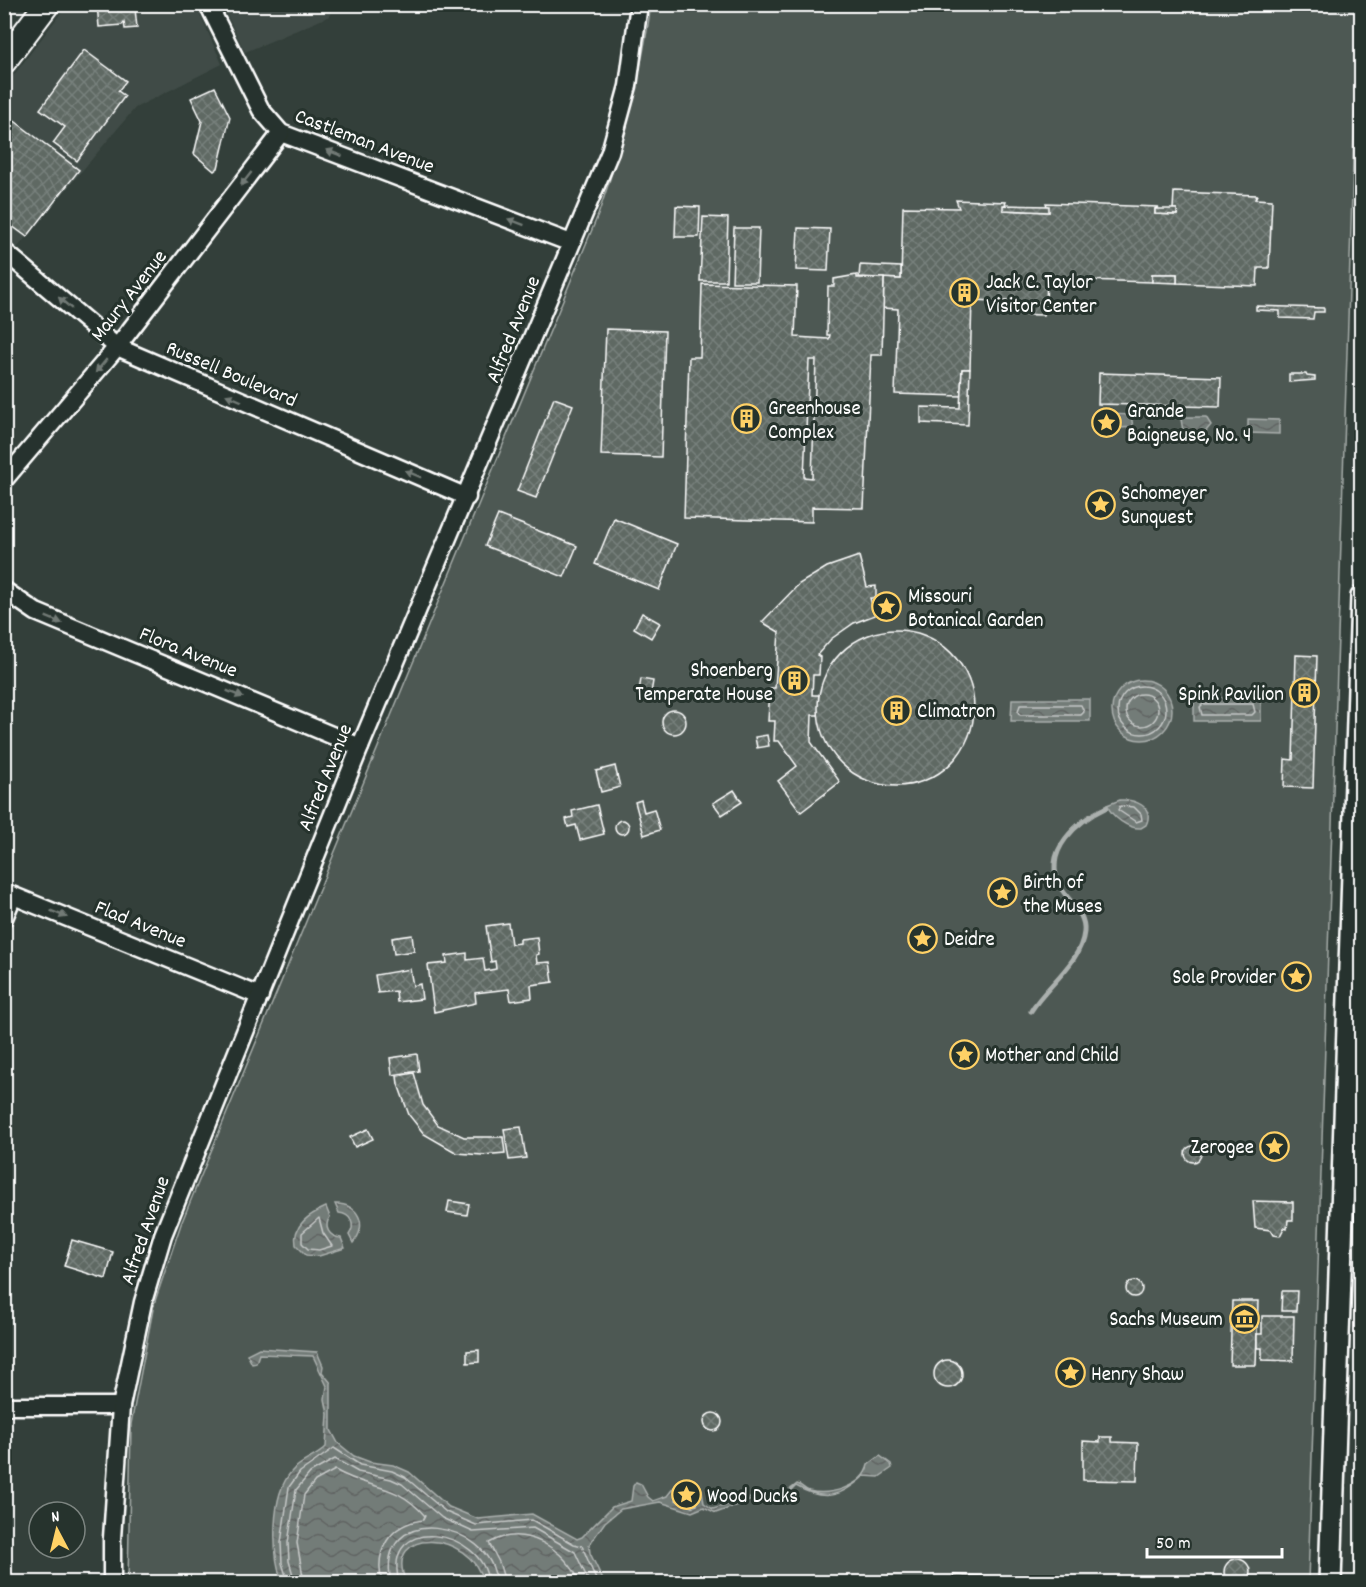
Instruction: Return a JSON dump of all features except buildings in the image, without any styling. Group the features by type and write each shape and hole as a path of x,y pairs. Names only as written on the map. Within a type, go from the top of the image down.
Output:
{"main road":[{"path":"4,61 47,4"}],"street":[{"name":"Castleman Avenue","path":"208,4 261,110 281,133 571,243"},
{"name":"Alfred Avenue","path":"112,1582 112,1538 121,1406 154,1263 360,747 598,181 619,123 628,86 639,4"},
{"name":"Maury Avenue","path":"4,480 117,347 281,133"},
{"name":"Russell Boulevard","path":"4,251 117,347 467,497"},
{"name":"Flora Avenue","path":"4,590 36,612 360,747"},
{"path":"1330,1582 1362,597"},
{"path":"4,918 9,894"},
{"name":"Flad Avenue","path":"9,894 260,996"},
{"path":"4,1406 121,1406"}],"shaded area":[{"path":"67,5 196,5 222,64 135,108 17,248 5,238 4,88"},
{"path":"222,5 331,5 330,16 245,52"},
{"name":"Missouri Botanical Garden","path":"651,5 1358,5 1308,1582 128,1582 131,1424 154,1304 181,1224 598,215 630,112"}],"water":[{"path":"1107,414 1131,415 1133,427 1107,429 1102,421"},
{"path":"1183,417 1206,417 1211,425 1206,431 1183,431 1181,419"},
{"path":"1248,419 1279,420 1279,434 1248,433"},
{"path":"1142,680 1159,685 1167,693 1172,710 1167,727 1159,735 1142,740 1125,735 1117,727 1112,710 1117,693 1125,685"},
{"path":"1194,698 1261,698 1261,721 1194,721"},
{"path":"1012,699 1090,699 1090,721 1011,721"},
{"path":"1120,800 1137,802 1142,805 1148,813 1146,825 1136,828 1117,818 1107,805"},
{"path":"335,1204 350,1207 359,1216 360,1229 353,1243 349,1235 352,1227 351,1221 347,1215 339,1213"},
{"path":"326,1207 330,1217 327,1224 328,1231 333,1236 341,1238 345,1248 319,1256 306,1255 296,1245 297,1232 308,1217"},
{"path":"259,1348 317,1352 323,1366 322,1372 331,1383 331,1430 338,1443 354,1456 370,1462 393,1465 409,1472 449,1507 478,1519 532,1514 577,1539 582,1537 612,1507 631,1501 633,1486 636,1482 641,1484 653,1501 667,1496 678,1482 689,1483 702,1490 704,1503 713,1509 764,1494 784,1494 797,1484 809,1491 835,1491 859,1479 865,1473 868,1465 880,1456 891,1464 892,1468 879,1477 864,1476 840,1493 815,1494 796,1486 786,1496 763,1496 716,1513 704,1507 692,1512 660,1502 621,1509 605,1522 589,1545 590,1553 604,1582 483,1582 475,1565 463,1552 447,1544 431,1542 417,1544 406,1551 402,1564 406,1582 282,1582 275,1541 280,1495 292,1471 326,1447 327,1386 313,1356 259,1354 256,1363 252,1364 247,1354"}],"waterway":[{"path":"1031,1011 1077,954 1084,932 1080,913 1061,888 1056,874 1055,862 1059,850 1066,838 1085,820 1107,807"}],"place":[{"name":"Jack C. Taylor Visitor Center","path":"965,293"},
{"name":"Greenhouse Complex","path":"747,419"},
{"name":"Grande Baigneuse, No. 4","path":"1106,422"},
{"name":"Schomeyer Sunquest","path":"1100,504"},
{"name":"Missouri Botanical Garden","path":"887,607"},
{"name":"Shoenberg Temperate House","path":"794,681"},
{"name":"Spink Pavilion","path":"1305,693"},
{"name":"Climatron","path":"896,710"},
{"name":"Birth of the Muses","path":"1002,893"},
{"name":"Deidre","path":"923,938"},
{"name":"Sole Provider","path":"1297,976"},
{"name":"Mother and Child","path":"964,1054"},
{"name":"Zerogee","path":"1275,1146"},
{"name":"Sachs Museum","path":"1244,1318"},
{"name":"Henry Shaw","path":"1070,1373"},
{"name":"Wood Ducks","path":"686,1495"}]}
